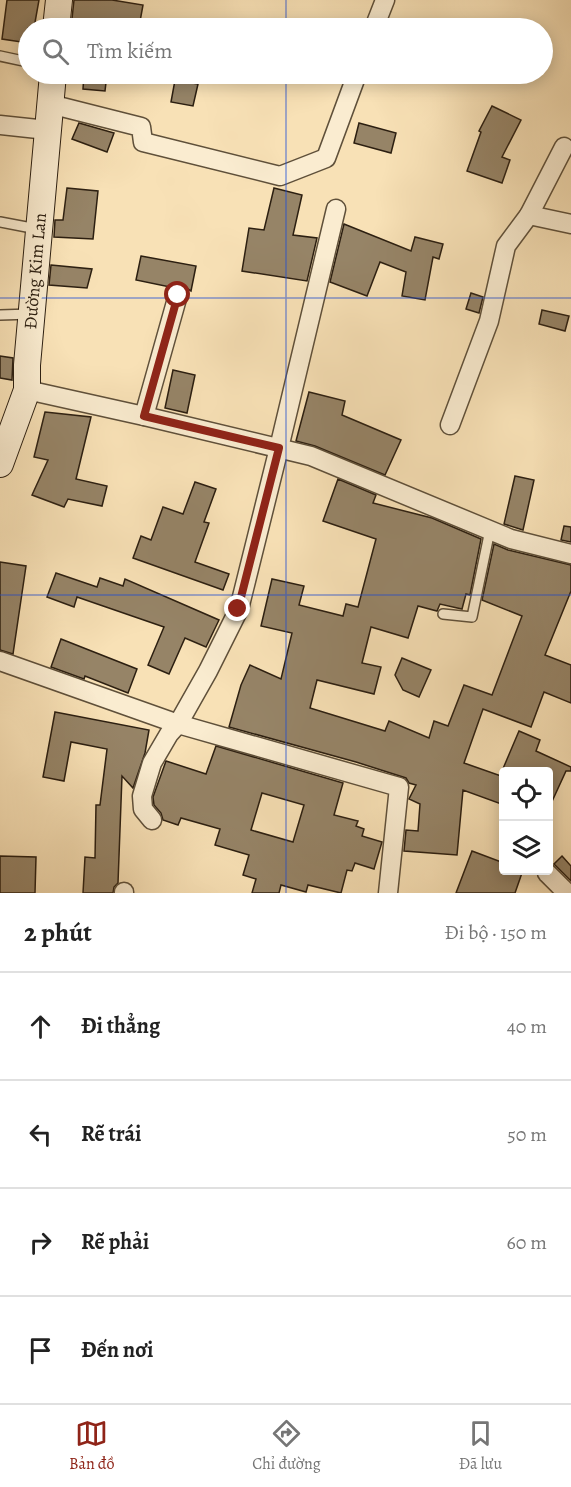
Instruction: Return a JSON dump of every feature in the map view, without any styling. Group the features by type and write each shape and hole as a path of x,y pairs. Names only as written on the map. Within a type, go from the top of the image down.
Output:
{"street":[{"path":"58,18 59,0"},
{"path":"379,18 385,0"},
{"name":"Đường Kim Lan","path":"0,464 27,390 51,84"},
{"path":"50,104 141,127 143,142 280,176 326,158 353,84"},
{"path":"0,125 48,130"},
{"path":"450,425 489,321 506,246 529,215 564,147"},
{"path":"152,820 143,809 142,796 152,763 208,671 238,609 336,209"},
{"path":"529,215 571,224"},
{"path":"144,416 178,295"},
{"path":"27,390 312,456 511,539 571,554"},
{"path":"0,662 178,723 399,787 388,893"},
{"path":"549,875 567,893"}],"lane":[{"path":"0,56 18,60"},
{"path":"0,222 39,229"},
{"path":"0,315 32,314"},
{"path":"443,614 472,617 490,530"}],"building":[{"path":"7,0 39,0 36,18 18,18 18,41 2,39"},
{"path":"74,0 112,0 143,5 141,18 72,18"},
{"path":"83,84 106,84 105,91 83,89"},
{"path":"174,84 198,84 193,106 171,102"},
{"path":"492,106 521,120 502,157 510,160 502,183 467,171 481,132 479,131"},
{"path":"79,123 114,133 107,152 72,139"},
{"path":"359,123 396,133 391,153 354,143"},
{"path":"67,188 98,191 93,239 54,237 55,220 63,220"},
{"path":"274,188 302,195 293,235 317,238 307,281 242,271 249,228 264,230"},
{"path":"344,224 411,251 415,237 443,244 439,259 433,257 425,300 402,296 406,272 380,262 367,296 330,282"},
{"path":"141,256 196,266 191,291 180,284 170,287 136,280"},
{"path":"51,265 92,269 87,288 49,285"},
{"path":"471,293 483,297 479,313 466,309"},
{"path":"542,310 569,316 565,331 539,324"},
{"path":"0,356 13,358 12,380 0,378"},
{"path":"173,370 195,375 187,413 165,408"},
{"path":"309,392 345,401 342,415 401,440 385,475 315,446 296,441"},
{"path":"45,412 91,417 76,479 107,486 102,506 68,499 64,507 32,495 48,460 34,457"},
{"path":"515,476 534,480 523,530 504,524"},
{"path":"338,479 376,495 373,503 432,518 481,539 470,595 466,594 462,609 440,604 437,611 418,606 408,638 371,627 362,663 381,667 374,694 317,680 310,708 385,731 389,721 429,738 434,721 448,726 464,685 492,695 522,616 482,600 494,544 508,550 571,565 571,591 545,655 571,665 571,703 544,692 531,727 483,709 464,763 499,775 499,803 463,790 457,855 404,851 406,830 418,831 420,804 409,799 416,785 409,783 406,778 229,727 241,685 250,665 281,679 292,633 261,626 272,579 304,586 299,605 343,616 346,604 358,607 376,539 323,521"},
{"path":"195,482 216,489 204,522 209,523 195,562 229,574 223,590 133,558 141,536 151,540 163,507 183,514"},
{"path":"564,526 571,527 571,542 561,540"},
{"path":"0,562 26,566 13,654 0,650"},
{"path":"56,573 97,587 100,578 123,586 125,579 219,620 206,647 185,638 169,674 148,665 164,627 77,597 74,607 47,597"},
{"path":"61,639 137,669 128,693 85,676 84,679 51,667"},
{"path":"402,658 431,670 419,697 403,690 395,675"},
{"path":"55,712 149,730 145,753 133,788 122,776 118,883 113,893 83,893 85,857 95,858 96,805 100,805 107,749 71,742 64,781 43,777"},
{"path":"519,731 540,740 536,751 571,767 571,771 566,771 553,799 553,767 504,767"},
{"path":"216,746 343,783 334,815 358,821 356,826 364,829 362,836 382,842 374,869 355,863 352,871 347,870 341,893 308,885 306,892 281,885 279,893 252,893 256,879 243,875 249,855 215,845 220,829 181,818 178,825 163,820 161,813 154,805 153,797 166,761 206,774","holes":["262,793 304,805 293,842 251,830"]},
{"path":"472,851 499,861 499,875 521,875 515,893 456,893"},
{"path":"0,856 36,857 35,893 0,893"},
{"path":"562,856 571,866 571,881 554,864"}],"route":[{"path":"178,295 144,416 279,448 238,609"}]}
